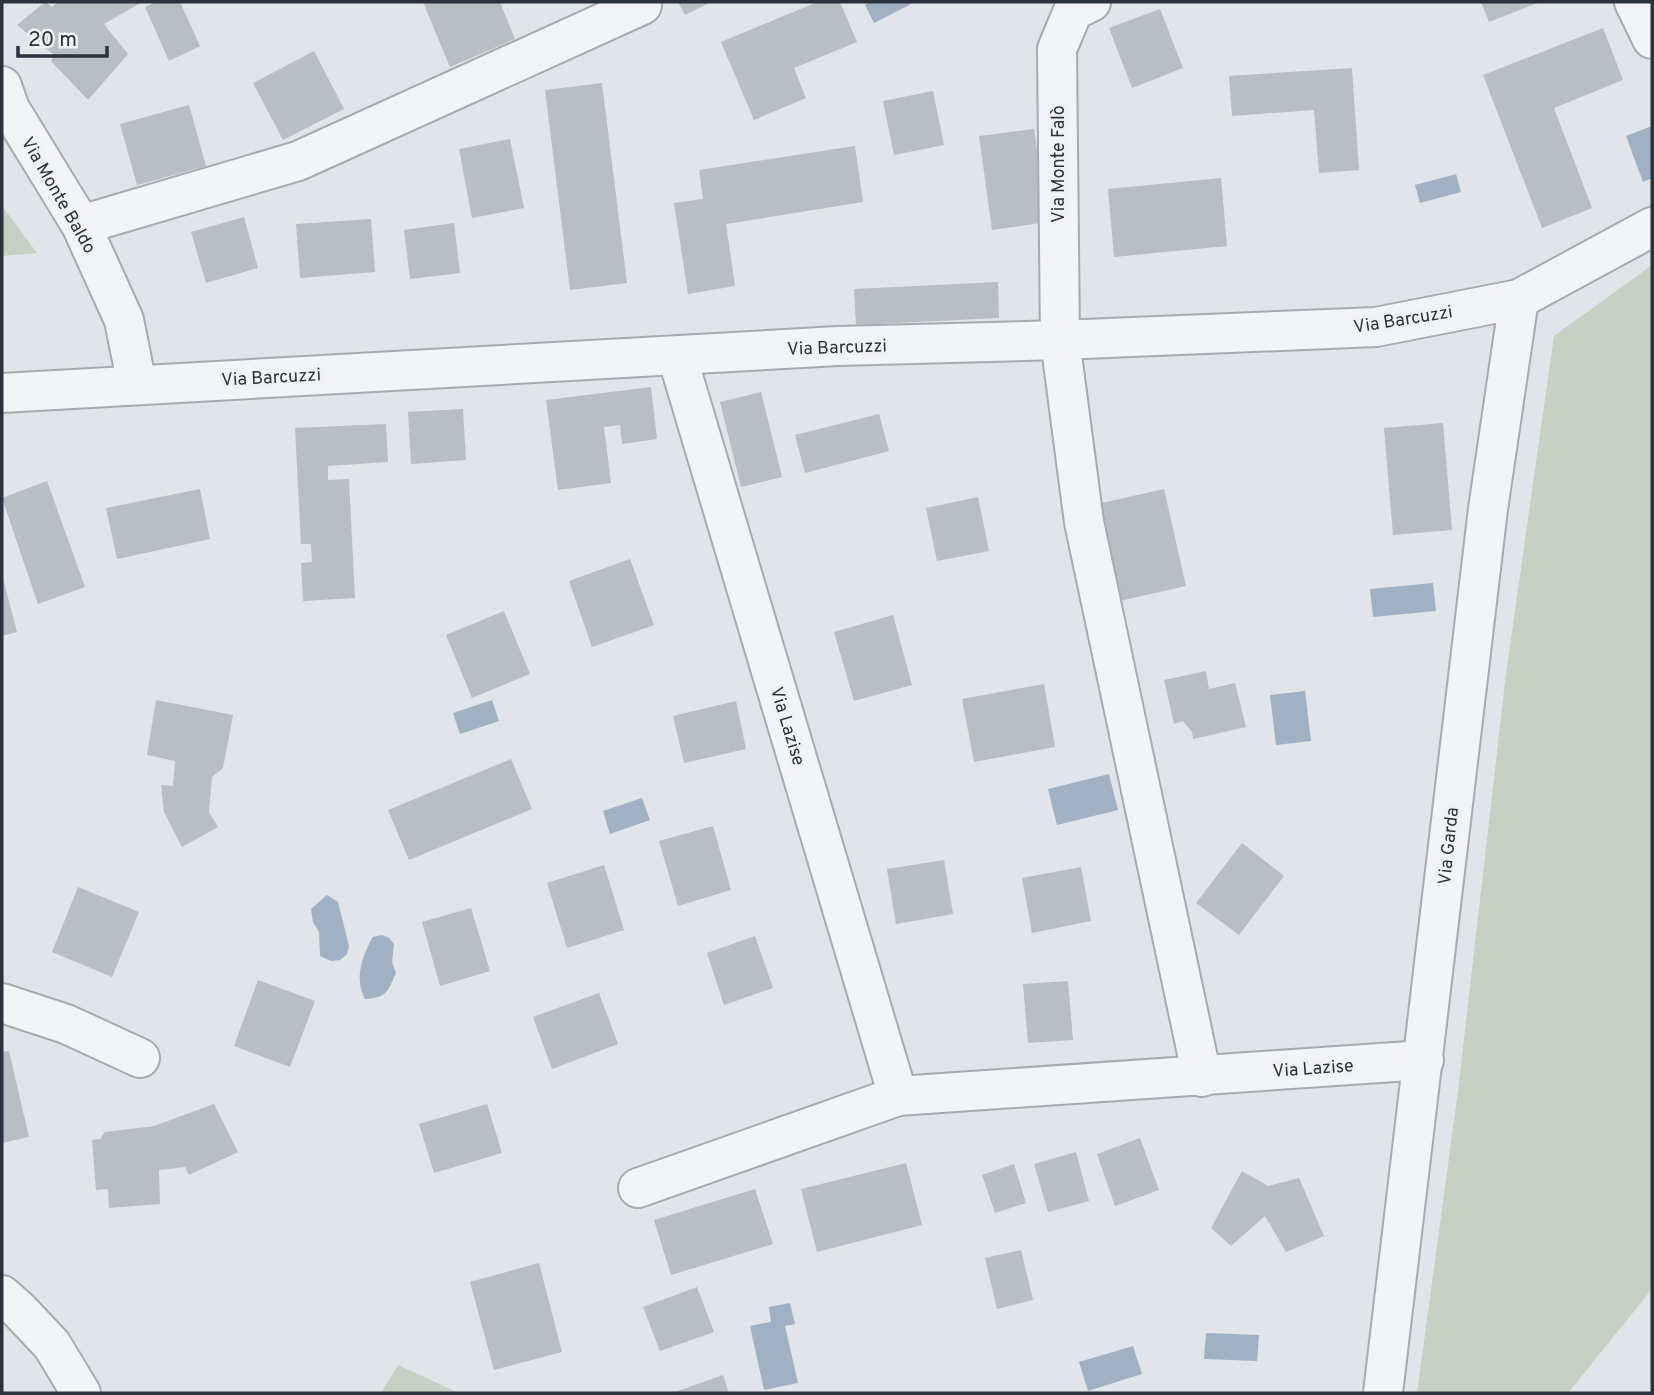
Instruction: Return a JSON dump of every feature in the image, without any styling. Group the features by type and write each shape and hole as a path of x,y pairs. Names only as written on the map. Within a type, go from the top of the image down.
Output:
{"street":[{"name":"Via Monte Falò","path":"1060,341 1057,49 1073,11 1091,2"},
{"path":"1634,2 1652,39"},
{"path":"81,225 298,161 642,5"},
{"name":"Via Monte Baldo","path":"2,86 10,109 81,225 124,320 137,385"},
{"name":"Via Barcuzzi","path":"2,393 838,346 1060,341 1377,327 1519,299 1652,227"},
{"name":"Via Garda","path":"1383,1393 1488,509 1519,299"},
{"path":"1060,341 1083,522 1202,1077"},
{"name":"Via Lazise","path":"677,356 898,1096"},
{"path":"2,1003 66,1024 140,1058"},
{"name":"Via Lazise","path":"638,1188 898,1096 1424,1060"},
{"path":"2,1295 52,1345 81,1393"}],"green space":[{"path":"2,206 37,253 2,256"},
{"path":"1652,265 1652,1289 1568,1393 1417,1393 1458,1091 1506,674 1554,336"},
{"path":"398,1365 459,1393 381,1393"}],"water":[{"path":"871,2 915,2 874,23 865,5"},
{"path":"1652,126 1652,178 1643,182 1626,136"},
{"path":"1456,174 1461,192 1420,203 1415,185"},
{"path":"1433,583 1436,611 1373,617 1370,589"},
{"path":"1305,691 1311,741 1276,745 1270,695"},
{"path":"492,700 499,721 460,734 453,713"},
{"path":"1109,774 1118,810 1057,825 1048,789"},
{"path":"642,798 650,820 610,834 603,811"},
{"path":"327,895 338,902 349,946 347,954 340,960 331,961 320,956 319,932 313,922 311,909"},
{"path":"382,935 394,944 392,962 396,973 386,992 378,997 365,999 360,983 363,959 373,937"},
{"path":"790,1303 795,1324 785,1326 798,1383 764,1390 750,1326 771,1322 769,1307"},
{"path":"1206,1333 1259,1335 1257,1361 1204,1359"},
{"path":"1133,1346 1142,1374 1088,1391 1079,1362"}],"building":[{"path":"45,2 52,7 58,2 142,2 104,24 128,54 88,100 51,61 54,55 17,25"},
{"path":"156,2 180,2 200,46 169,61 145,7"},
{"path":"423,2 500,2 515,39 450,67"},
{"path":"678,2 711,2 685,15"},
{"path":"817,2 840,2 857,42 794,68 806,98 754,120 721,42"},
{"path":"1481,2 1540,2 1489,22"},
{"path":"1160,9 1183,68 1132,88 1109,28"},
{"path":"1603,28 1623,80 1554,108 1592,208 1542,228 1483,75"},
{"path":"314,51 344,109 283,140 253,83"},
{"path":"1352,68 1359,170 1319,173 1314,110 1232,116 1229,76"},
{"path":"602,83 627,283 570,290 545,90"},
{"path":"933,91 944,145 894,155 883,101"},
{"path":"189,105 206,166 137,185 120,124"},
{"path":"1034,129 1047,222 992,230 979,136"},
{"path":"510,139 524,208 472,218 459,149"},
{"path":"855,146 863,202 726,224 735,286 688,294 674,203 703,199 699,170"},
{"path":"1221,178 1227,246 1114,257 1108,189"},
{"path":"244,217 258,268 206,283 191,232"},
{"path":"371,219 375,272 300,278 296,224"},
{"path":"454,223 460,273 410,279 404,230"},
{"path":"998,282 999,318 856,325 854,289"},
{"path":"651,387 657,439 622,444 620,425 604,427 611,483 558,490 546,400"},
{"path":"761,392 782,477 741,487 720,402"},
{"path":"463,409 466,460 411,464 408,412"},
{"path":"879,414 889,451 805,473 795,435"},
{"path":"1443,423 1452,530 1393,535 1384,428"},
{"path":"386,424 388,462 328,466 328,480 349,479 355,598 303,601 301,563 312,562 311,544 301,544 295,428"},
{"path":"47,481 85,587 38,604 2,498"},
{"path":"200,489 210,539 117,559 106,508"},
{"path":"1164,489 1186,586 1115,602 1093,505"},
{"path":"978,497 989,551 937,561 926,508"},
{"path":"630,559 654,625 592,647 569,581"},
{"path":"2,575 17,632 2,636"},
{"path":"504,611 530,674 472,698 446,635"},
{"path":"893,615 912,685 854,701 834,632"},
{"path":"1206,671 1209,689 1235,683 1246,727 1193,739 1192,732 1183,721 1174,724 1164,680"},
{"path":"1044,684 1055,747 974,762 962,699"},
{"path":"156,700 233,715 223,768 212,777 209,812 218,827 182,847 164,812 161,785 173,786 175,761 147,755"},
{"path":"736,701 746,749 684,763 673,716"},
{"path":"511,759 532,809 409,860 388,810"},
{"path":"713,826 731,890 678,906 659,841"},
{"path":"1242,843 1284,876 1239,935 1196,903"},
{"path":"944,860 953,914 896,924 887,869"},
{"path":"604,865 624,930 567,948 547,883"},
{"path":"1081,867 1091,921 1032,933 1022,878"},
{"path":"78,887 139,912 112,977 52,952"},
{"path":"471,908 490,971 440,986 422,922"},
{"path":"755,936 773,988 724,1005 707,953"},
{"path":"258,980 315,1001 290,1067 234,1046"},
{"path":"1068,981 1073,1040 1028,1043 1023,984"},
{"path":"599,993 618,1044 552,1069 533,1017"},
{"path":"9,1051 29,1137 2,1143 2,1052"},
{"path":"214,1104 238,1152 189,1175 185,1167 159,1170 160,1204 109,1208 108,1189 96,1190 92,1140 100,1139 105,1132 154,1126"},
{"path":"487,1104 502,1153 434,1173 419,1124"},
{"path":"1140,1138 1159,1190 1115,1206 1097,1154"},
{"path":"1076,1152 1089,1201 1048,1212 1034,1164"},
{"path":"906,1163 922,1225 817,1252 801,1189"},
{"path":"1014,1164 1026,1203 995,1213 982,1175"},
{"path":"1242,1171 1268,1186 1299,1178 1324,1236 1286,1252 1265,1216 1231,1246 1211,1228"},
{"path":"755,1189 773,1244 671,1275 654,1220"},
{"path":"1021,1250 1033,1300 997,1309 985,1258"},
{"path":"539,1263 562,1352 494,1370 470,1282"},
{"path":"697,1287 714,1332 660,1351 643,1307"},
{"path":"723,1375 729,1393 672,1393"}]}
